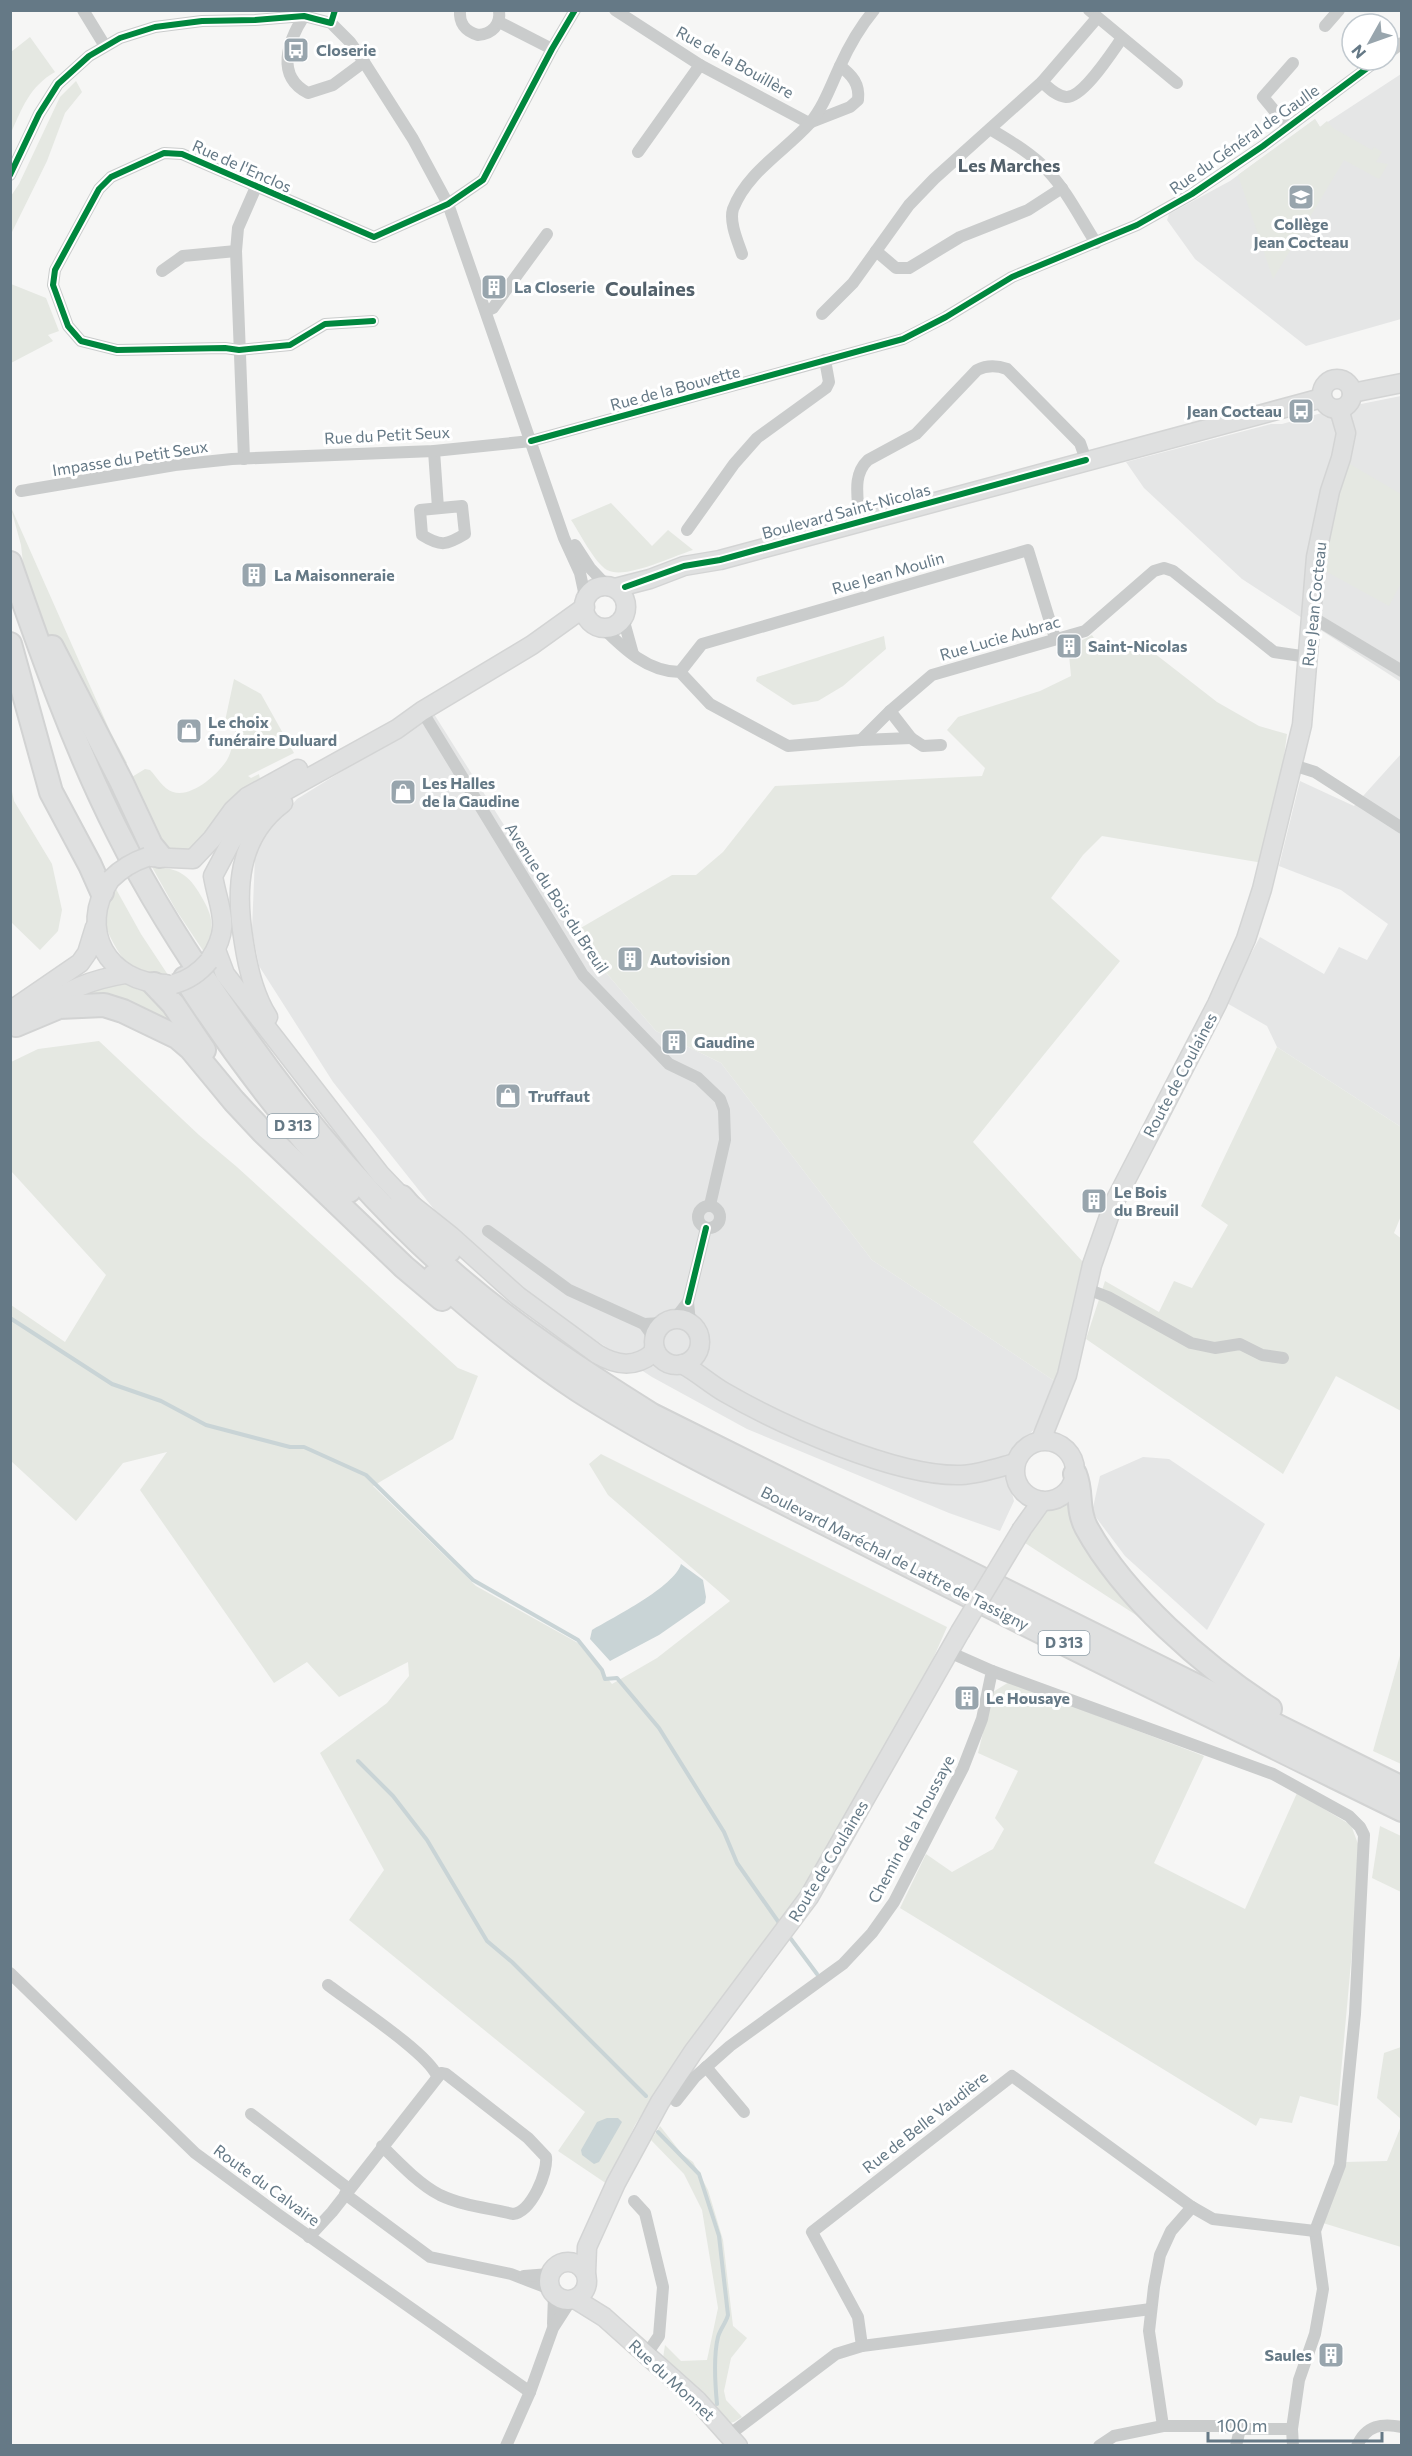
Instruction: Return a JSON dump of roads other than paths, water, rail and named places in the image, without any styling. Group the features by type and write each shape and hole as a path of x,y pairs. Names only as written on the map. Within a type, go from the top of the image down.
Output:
{"highway":[{"path":"12,568 25,581 48,639 151,845 162,858"},
{"name":"D 313","path":"12,568 71,730 118,833 165,918 209,987 268,1070 334,1151 382,1205 531,1346"},
{"name":"D 313","path":"10,608 68,762 105,843 152,928 202,1005 256,1080 314,1152 372,1217 469,1308 531,1346"},
{"path":"10,644 51,792 90,865 106,885"},
{"path":"164,984 173,1004 249,1115"},
{"path":"12,1022 59,1006 104,1005 123,1011 177,1037 191,1049 234,1101 404,1267 512,1354 531,1346 402,1197"},
{"name":"Boulevard Maréchal de Lattre de Tassigny","path":"531,1346 652,1415 1401,1786"},
{"name":"Boulevard Maréchal de Lattre de Tassigny","path":"531,1346 578,1389 693,1455 923,1573 1401,1810"},
{"path":"1075,1474 1081,1489 1079,1512 1103,1553 1158,1617 1200,1657 1241,1690 1401,1786"}],"main road":[{"name":"Boulevard Saint-Nicolas","path":"611,587 650,579 684,566 720,560 1322,398 1325,385 1333,380 1347,383 1352,393"},
{"path":"1322,398 1327,405 1339,409 1349,404 1352,393 1401,383"},
{"name":"Rue Jean Cocteau","path":"1293,765 1302,725 1316,557 1330,491 1341,458 1346,433 1339,409"},
{"name":"Boulevard Saint-Nicolas","path":"624,615 633,602 653,589 720,560"},
{"path":"95,927 108,957 124,974 138,980 164,984 186,981 201,970 212,956 223,926 222,906 215,889 213,876 218,864 249,817 265,802 397,729 422,711 532,645 585,604 594,590 611,587 624,598 624,615 614,626 574,628 532,645"},
{"path":"585,604 586,614 598,626"},
{"path":"12,1022 80,963 87,953 106,885 120,870 162,858 192,859 212,839 233,810 262,788 392,721 422,711"},
{"path":"280,1048 275,1028 261,1006 252,983 246,956 239,902 240,879 245,856 256,832 271,813 361,749"},
{"name":"Route de Coulaines","path":"1049,1442 1092,1265 1113,1205 1217,1004 1246,939 1262,889 1293,765"},
{"path":"162,858 196,868 215,889"},
{"path":"212,956 280,1048 372,1165 402,1197 452,1236 518,1296 608,1361 636,1364 653,1353 663,1329"},
{"path":"12,1022 95,979 124,974"},
{"path":"663,1329 697,1331 700,1374"},
{"path":"663,1329 663,1361 674,1365 682,1364 692,1359 697,1353"},
{"path":"682,1364 723,1391 780,1420 891,1464 943,1474 961,1475 984,1472 1015,1463 1023,1449 1031,1443 1049,1442 1070,1454 1075,1474 1064,1494 1053,1500 1029,1493 984,1472"},
{"name":"Route de Coulaines","path":"586,2279 586,2247 616,2183 660,2102 693,2052 809,1897 960,1632 1022,1529 1029,1493 1014,1473 1015,1463"},
{"name":"Route de Coulaines","path":"560,2291 558,2264 567,2262 586,2247"},
{"path":"560,2291 585,2291 586,2279 577,2264 567,2262"},
{"name":"Rue du Monnet","path":"586,2279 604,2318"},
{"name":"Rue du Monnet","path":"560,2291 604,2318 697,2400 734,2440"}],"street":[{"path":"83,10 105,46"},
{"path":"460,10 461,23 465,29 478,35 491,32 499,16 552,49"},
{"name":"Rue de l'Enclos","path":"373,321 326,324 290,345 239,350 225,348 117,350 81,341 68,326 54,285 55,270 99,189 111,177 164,153 182,154 374,237 448,204 483,180 575,10"},
{"name":"Rue de la Bouillère","path":"615,10 700,65 809,123"},
{"path":"742,254 732,219 733,210 749,182 809,123 825,100 853,39 874,10"},
{"path":"1325,26 1339,10"},
{"path":"822,315 853,283 909,205 934,179 1042,82 1093,14 1177,83"},
{"path":"304,16 292,34 288,70 293,82 300,89 308,93 325,89 364,62"},
{"path":"10,175 39,114 58,84 89,56 120,38 155,27 202,21 304,16 333,17 412,139 448,204 558,519 580,573 585,604"},
{"path":"1042,82 1058,95 1068,97 1076,94 1086,85 1122,38"},
{"path":"1288,127 1263,97 1293,63"},
{"path":"638,152 700,65"},
{"path":"809,123 850,107 858,100 859,92 856,82 840,66"},
{"name":"Rue du Général de Gaulle","path":"825,360 903,339 946,317 1012,277 1137,225 1192,194 1362,72"},
{"path":"990,129 1046,168 1062,188 1096,243"},
{"path":"244,459 236,251 238,228 256,187"},
{"path":"876,251 896,268 909,268 960,237 1028,210 1062,188"},
{"path":"486,311 493,308 547,234"},
{"path":"162,271 183,256 236,251"},
{"path":"687,530 734,464 757,438 826,388 829,382 825,360"},
{"name":"Rue de la Bouvette","path":"531,441 825,360"},
{"path":"859,521 858,474 862,466 868,460 916,434 976,370 985,366 1000,366 1007,369 1080,443 1086,460"},
{"name":"Rue du Petit Seux","path":"244,459 434,451 531,441"},
{"path":"434,451 438,508"},
{"name":"Impasse du Petit Seux","path":"21,491 175,465 244,459"},
{"path":"558,519 590,568 611,587"},
{"name":"Rue Jean Moulin","path":"680,672 702,644 1028,550 1056,638"},
{"name":"Rue Lucie Aubrac","path":"861,740 890,711 932,675 1085,631 1154,571 1164,568 1173,571 1274,652 1308,657"},
{"path":"624,615 633,654"},
{"path":"1311,617 1401,671"},
{"path":"598,626 618,644 648,665 663,672 680,672 710,704 788,746 911,738"},
{"name":"Avenue du Bois du Breuil","path":"422,711 583,975 669,1064 698,1078 720,1099 724,1110 725,1140 710,1205 703,1207 698,1213 700,1224 706,1228 688,1302 663,1329"},
{"path":"890,711 911,738 923,746 941,745"},
{"path":"1293,765 1315,772 1401,828"},
{"path":"488,1231 569,1290 663,1329"},
{"path":"1087,1289 1108,1297 1191,1343 1215,1347 1240,1344 1262,1355 1283,1358"},
{"path":"949,1652 992,1671 1274,1774 1349,1816 1360,1827 1364,1835 1354,2014 1340,2165 1315,2231 1323,2289 1315,2334 1299,2380 1292,2429 1293,2445"},
{"name":"Chemin de la Houssaye","path":"676,2101 706,2067 730,2046 843,1964 878,1925 894,1902 963,1768 982,1719 992,1671"},
{"name":"Route du Calvaire","path":"10,1973 195,2153 530,2392"},
{"path":"328,1985 420,2054 434,2069 437,2076"},
{"path":"706,2067 744,2112"},
{"path":"309,2236 441,2073 446,2074 528,2138 546,2157 546,2172 528,2206 520,2214 513,2214 468,2204 439,2194 405,2168 382,2146"},
{"name":"Rue de Belle Vaudière","path":"862,2346 858,2317 812,2232 1012,2076 1192,2207 1214,2218 1315,2231"},
{"path":"251,2114 430,2257 520,2277 560,2291 553,2328 530,2392 506,2445"},
{"path":"634,2201 645,2213 663,2287 659,2336 646,2355"},
{"path":"1163,2426 1149,2331 1151,2309 1160,2255 1171,2231 1192,2207"},
{"path":"734,2440 836,2354 862,2346 1151,2309"},
{"path":"1357,2445 1371,2428 1383,2424 1401,2427"},
{"path":"1099,2445 1114,2436 1163,2426 1292,2429"},
{"path":"1236,2445 1240,2429"}],"waterway":[{"path":"10,1318 112,1384 161,1401 206,1425 290,1447 304,1447 366,1475 473,1580 578,1640 602,1670 605,1679 617,1678 659,1728 724,1832 737,1863 782,1927"},
{"path":"358,1761 393,1796 427,1840 487,1941 512,1962 646,2096"},
{"path":"788,1935 817,1974"},
{"path":"658,2132 699,2174 719,2236 728,2315 719,2334 715,2353 717,2404"}],"place":[{"name":"Closerie","path":"296,50"},
{"name":"Collège Jean Cocteau","path":"1301,197"},
{"name":"La Closerie","path":"494,287"},
{"name":"Jean Cocteau","path":"1301,411"},
{"name":"La Maisonneraie","path":"254,575"},
{"name":"Saint-Nicolas","path":"1069,646"},
{"name":"Le choix funéraire Duluard","path":"189,731"},
{"name":"Les Halles de la Gaudine","path":"403,792"},
{"name":"Autovision","path":"630,959"},
{"name":"Gaudine","path":"674,1042"},
{"name":"Truffaut","path":"508,1096"},
{"name":"Le Bois du Breuil","path":"1094,1201"},
{"name":"Le Housaye","path":"967,1698"},
{"name":"Saules","path":"1331,2355"}],"district":[{"name":"Les Marches","path":"1009,166"},
{"name":"Coulaines","path":"650,289"}]}
